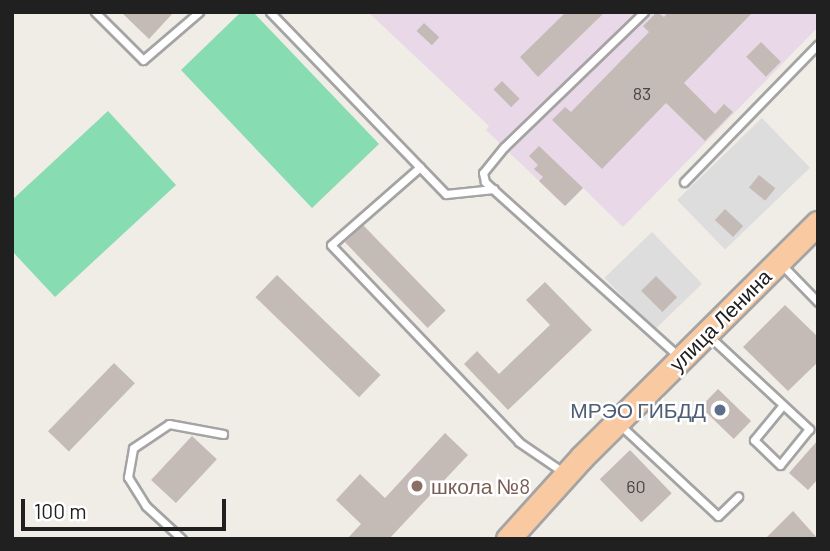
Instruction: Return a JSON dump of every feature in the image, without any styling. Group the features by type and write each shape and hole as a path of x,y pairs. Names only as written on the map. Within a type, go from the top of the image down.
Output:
{"main road":[{"name":"улица Ленина","path":"508,539 567,474 818,223"}],"lane":[{"path":"95,12 143,60 199,12"},
{"path":"271,12 446,194 494,190"},
{"path":"644,12 504,147 483,173 494,190 681,359"},
{"path":"684,182 818,44"},
{"path":"420,167 331,245 519,442 567,474"},
{"path":"778,261 818,302"},
{"path":"706,334 783,405 809,429 780,465 754,440 783,405"},
{"path":"182,539 146,506 128,477 133,448 169,424 223,434"},
{"path":"618,424 718,516 738,497"}],"shaded area":[{"path":"368,12 818,12 818,27 623,227 583,188 565,206 486,130 489,126"},
{"path":"762,118 810,168 725,250 677,200"},
{"path":"652,232 702,284 655,330 605,278"}],"green space":[{"path":"241,12 253,12 379,144 312,208 181,70"},
{"path":"108,111 176,185 55,297 12,251 12,200"}],"building":[{"path":"121,12 174,12 149,39"},
{"path":"566,12 605,12 538,77 520,57"},
{"path":"657,12 664,17 668,12 753,12 684,83 715,114 724,104 733,112 705,141 666,103 602,169 552,120 565,107 571,112 649,32 643,26"},
{"path":"424,23 439,37 432,45 416,31"},
{"path":"761,42 781,62 766,77 746,57"},
{"path":"502,81 520,99 511,107 494,89"},
{"path":"539,146 583,188 565,206 539,181 543,177 534,169 538,165 529,156"},
{"path":"759,175 775,188 765,201 749,187"},
{"path":"725,209 743,226 733,237 715,220"},
{"path":"363,225 446,311 428,328 345,242"},
{"path":"277,275 381,375 359,397 255,297"},
{"path":"656,276 677,297 662,312 641,291"},
{"path":"545,282 592,330 508,410 464,364 477,351 499,374 550,325 526,300"},
{"path":"785,305 818,337 818,362 788,391 743,347"},
{"path":"114,363 135,383 69,451 48,431"},
{"path":"718,389 751,421 734,439 701,407"},
{"name":"школа №8","path":"445,433 468,455 389,539 347,539 361,524 336,500 360,474 385,498"},
{"path":"192,436 217,459 176,503 151,480"},
{"path":"818,440 818,479 808,490 789,473"},
{"path":"630,450 672,493 641,522 600,479"},
{"path":"793,511 818,539 765,539"}],"place":[{"name":"МРЭО ГИБДД","path":"720,410"},
{"name":"школа №8","path":"417,486"}]}
